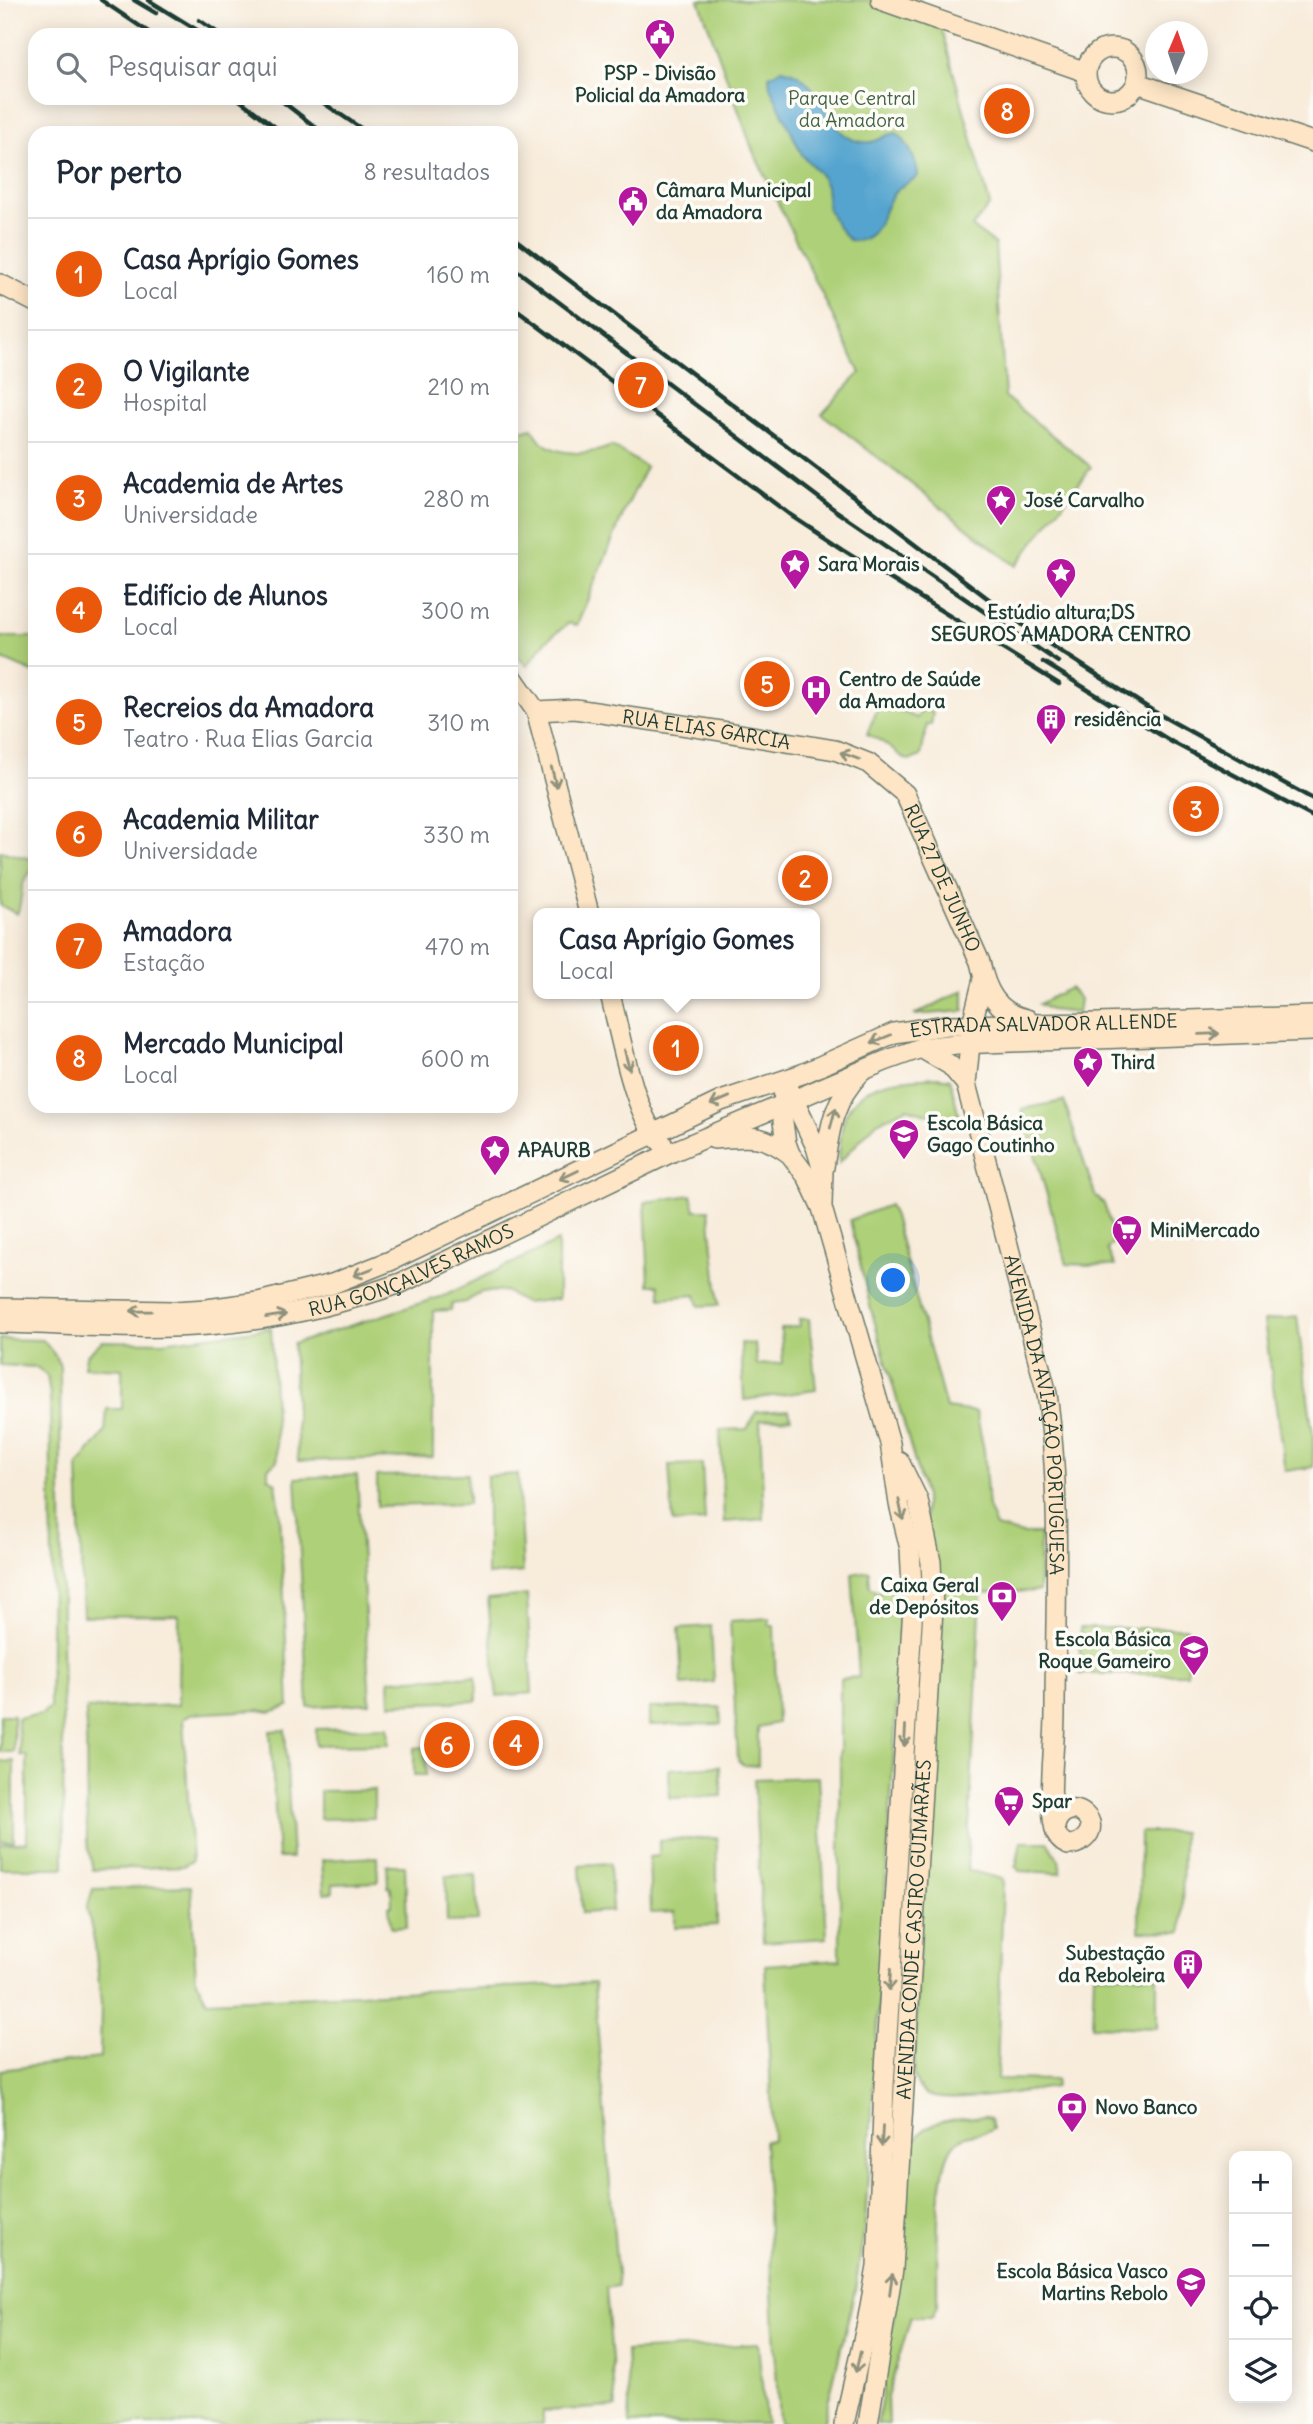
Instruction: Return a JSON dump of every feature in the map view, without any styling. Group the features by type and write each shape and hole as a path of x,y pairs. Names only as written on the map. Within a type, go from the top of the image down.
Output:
{"main road":[{"path":"881,0 1086,72"},
{"path":"1105,49 1125,51 1138,68 1137,83 1127,96 1106,100 1093,93 1089,87 1087,64 1097,52 1105,49"},
{"path":"1137,83 1313,142"},
{"path":"0,284 28,298"},
{"path":"518,685 536,711 588,908"},
{"name":"RUA ELIAS GARCIA","path":"536,711 575,709 835,750 868,763 905,794"},
{"name":"RUA 27 DE JUNHO","path":"905,794 992,996 1010,1015 1042,1022"},
{"name":"AVENIDA DA AVIAÇÃO PORTUGUESA","path":"982,970 970,1034 967,1084 1047,1394 1052,1433 1055,1751 1051,1784 1055,1827"},
{"path":"611,999 637,1097 652,1134 672,1152"},
{"name":"ESTRADA SALVADOR ALLENDE","path":"789,1101 921,1048 970,1034 1042,1022 1098,1023 1313,1016"},
{"name":"ESTRADA SALVADOR ALLENDE","path":"785,1081 894,1033 926,1027 970,1034 1313,1031"},
{"path":"921,1048 950,1065 967,1084"},
{"path":"823,1171 835,1109 841,1097 862,1072"},
{"name":"RUA GONÇALVES RAMOS","path":"0,1308 206,1310 258,1302 332,1284 390,1261 721,1101 785,1081"},
{"name":"AVENIDA CONDE CASTRO GUIMARÃES","path":"785,1081 789,1101 816,1147 823,1171 822,1208"},
{"name":"RUA GONÇALVES RAMOS","path":"0,1323 172,1327 274,1317 327,1306 401,1283 672,1152 789,1101"},
{"name":"AVENIDA CONDE CASTRO GUIMARÃES","path":"789,1101 783,1134 790,1154 808,1178 822,1208 890,1443 899,1504 910,1549 913,1606 884,2086 877,2267 844,2424"},
{"path":"703,1140 757,1137 772,1141 790,1154"},
{"name":"AVENIDA CONDE CASTRO GUIMARÃES","path":"868,2424 893,2269 933,1609 931,1562 918,1500 890,1443"},
{"path":"911,1564 931,1562"},
{"name":"AVENIDA DA AVIAÇÃO PORTUGUESA","path":"1055,1751 1061,1790 1077,1810"},
{"path":"1077,1810 1085,1815 1090,1830 1082,1843 1075,1845 1062,1842 1055,1827 1059,1816 1064,1812 1077,1810"},
{"path":"884,2086 893,2101 904,2107"}],"green space":[{"name":"Parque Central da Amadora","path":"699,0 920,0 926,23 941,27 990,205 972,227 995,244 1005,397 1091,467 1016,566 822,414 860,373 753,151"},
{"path":"532,428 549,447 567,452 585,453 612,446 646,467 577,625 569,623 546,641 527,666 518,656 518,432"},
{"path":"0,637 28,637 28,670 0,658"},
{"path":"882,704 917,718 923,708 933,713 931,725 927,725 921,756 905,759 867,734 877,709"},
{"path":"0,851 28,858 28,875 23,885 17,914 0,905"},
{"path":"1070,988 1080,999 1078,1013 1050,1010 1039,1004"},
{"path":"964,990 964,1011 914,1015"},
{"path":"938,1077 950,1079 961,1124 907,1108 877,1122 839,1163 846,1114 853,1102 863,1093 898,1080"},
{"path":"1064,1101 1095,1195 1104,1204 1115,1241 1107,1249 1115,1266 1067,1264 1022,1109"},
{"path":"691,1195 695,1210 709,1210 719,1305 699,1306 696,1295 661,1298 659,1285 649,1285 645,1202"},
{"path":"889,1205 946,1408 976,1412 984,1450 988,1507 996,1527 1022,1534 1040,1534 1039,1591 981,1593 967,1870 1003,1879 997,2079 1056,2080 1055,2087 971,2098 939,2098 923,2092 914,2078 919,1957 925,1497 870,1306 850,1220"},
{"path":"558,1241 558,1299 524,1303 505,1291 481,1292 466,1302 452,1304 451,1310 433,1311 433,1457 298,1461 293,1344 446,1295"},
{"path":"1297,1317 1313,1435 1313,1467 1285,1471 1264,1321"},
{"path":"799,1319 809,1319 816,1390 744,1400 741,1343 755,1344 757,1365 783,1363 781,1329 800,1326"},
{"path":"271,1328 277,1461 268,1468 268,1477 276,1483 280,1513 289,1706 271,1712 258,1710 190,1714 183,1719 192,1861 183,1866 93,1870 87,1842 86,1709 178,1705 179,1615 83,1616 78,1465 105,1432 107,1409 122,1409 122,1369 84,1367 86,1356 102,1341 163,1342"},
{"path":"0,1339 43,1340 57,1358 60,1367 64,1868 0,1868 0,1844 27,1842 27,1756 20,1755 17,1718 42,1714 50,1707 52,1567 50,1395 47,1376 36,1367 0,1365"},
{"path":"789,1410 791,1418 760,1420 764,1519 724,1522 720,1430 747,1429 756,1412"},
{"path":"702,1464 705,1521 673,1523 669,1465"},
{"path":"467,1474 468,1504 377,1506 377,1476"},
{"path":"518,1474 523,1572 487,1575 487,1476"},
{"path":"357,1475 370,1703 308,1707 296,1478"},
{"path":"869,1571 870,1587 877,1592 897,1588 902,1617 865,2224 855,2290 823,2424 779,2424 764,2141 773,2140 765,1965 840,1960 840,1679 859,1677 852,1574"},
{"path":"527,1595 532,1693 497,1696 488,1599"},
{"path":"769,1618 769,1625 774,1625 777,1723 758,1727 758,1766 743,1765 738,1760 730,1621"},
{"path":"711,1626 714,1682 682,1685 679,1628"},
{"path":"1080,1628 1187,1628 1187,1674 1080,1674"},
{"path":"476,1676 477,1701 390,1704 389,1680"},
{"path":"720,1707 721,1724 649,1725 649,1708"},
{"path":"0,1715 13,1715 14,1752 0,1752"},
{"path":"388,1727 389,1744 316,1745 316,1729"},
{"path":"285,1730 292,1858 278,1858 270,1731"},
{"path":"426,1747 426,1775 414,1775 414,1748"},
{"path":"14,1761 14,1841 0,1841 0,1762"},
{"path":"720,1766 722,1796 670,1798 669,1769"},
{"path":"818,1777 827,1938 763,1942 754,1779"},
{"path":"374,1790 374,1818 320,1819 320,1791"},
{"path":"1140,1832 1183,1832 1182,1932 1139,1931"},
{"path":"717,1838 717,1925 675,1927 675,1912 651,1913 649,1857 659,1856 659,1840"},
{"path":"1021,1842 1048,1842 1059,1860 1061,1873 1019,1871 1016,1866"},
{"path":"377,1857 378,1882 333,1884 333,1892 324,1893 322,1860"},
{"path":"610,1863 612,1911 582,1913 580,1865"},
{"path":"387,1865 405,1865 407,1927 391,1928 391,1888 388,1887"},
{"path":"476,1875 478,1921 447,1922 446,1876"},
{"path":"191,1886 196,1981 207,2001 594,1983 618,2286 606,2288 616,2407 543,2411 543,2424 0,2424 0,2070 100,2058 101,2004 95,1945 87,1908 93,1889"},
{"path":"1094,1974 1157,1976 1157,2028 1092,2026"},
{"path":"984,2116 990,2119 993,2128 958,2140 947,2157 940,2197 937,2306 932,2317 911,2317 887,2397 888,2424 877,2424 897,2287 909,2150 922,2131 931,2126 950,2120"},
{"path":"758,2344 766,2424 630,2424 626,2351"}],"water":[{"path":"782,69 797,74 809,84 843,134 855,141 871,142 897,133 911,153 918,176 895,192 878,224 867,237 849,240 828,210 826,186 820,174 802,155 770,87 769,76"}],"railway":[{"path":"101,0 143,28"},
{"path":"134,0 156,13"},
{"path":"148,0 194,28"},
{"path":"199,20 211,28"},
{"path":"246,105 274,126"},
{"path":"287,105 314,126"},
{"path":"326,105 358,126"},
{"path":"518,241 1040,638 1153,711 1313,799"},
{"path":"518,271 835,510 1058,662"},
{"path":"518,311 789,514 1059,684"},
{"path":"1043,662 1172,742 1313,817"}],"place":[{"name":"PSP - Divisão Policial da Amadora","path":"660,61"},
{"name":"Mercado Municipal","path":"1007,111"},
{"name":"Câmara Municipal da Amadora","path":"633,228"},
{"name":"Amadora","path":"641,385"},
{"name":"José Carvalho","path":"1001,527"},
{"name":"Sara Morais","path":"795,591"},
{"name":"Estúdio altura;DS SEGUROS AMADORA CENTRO","path":"1061,600"},
{"name":"Recreios da Amadora","path":"767,684"},
{"name":"Centro de Saúde da Amadora","path":"816,717"},
{"name":"residência","path":"1051,746"},
{"name":"Academia de Artes","path":"1196,809"},
{"name":"O Vigilante","path":"805,878"},
{"name":"Casa Aprígio Gomes","path":"676,1048"},
{"name":"Third","path":"1088,1089"},
{"name":"Escola Básica Gago Coutinho","path":"904,1161"},
{"name":"APAURB","path":"495,1177"},
{"name":"MiniMercado","path":"1127,1257"},
{"name":"Caixa Geral de Depósitos","path":"1002,1623"},
{"name":"Escola Básica Roque Gameiro","path":"1194,1677"},
{"name":"Edifício de Alunos","path":"516,1743"},
{"name":"Academia Militar","path":"447,1745"},
{"name":"Spar","path":"1009,1828"},
{"name":"Subestação da Reboleira","path":"1188,1991"},
{"name":"Novo Banco","path":"1072,2134"},
{"name":"Escola Básica Vasco Martins Rebolo","path":"1191,2309"}]}
